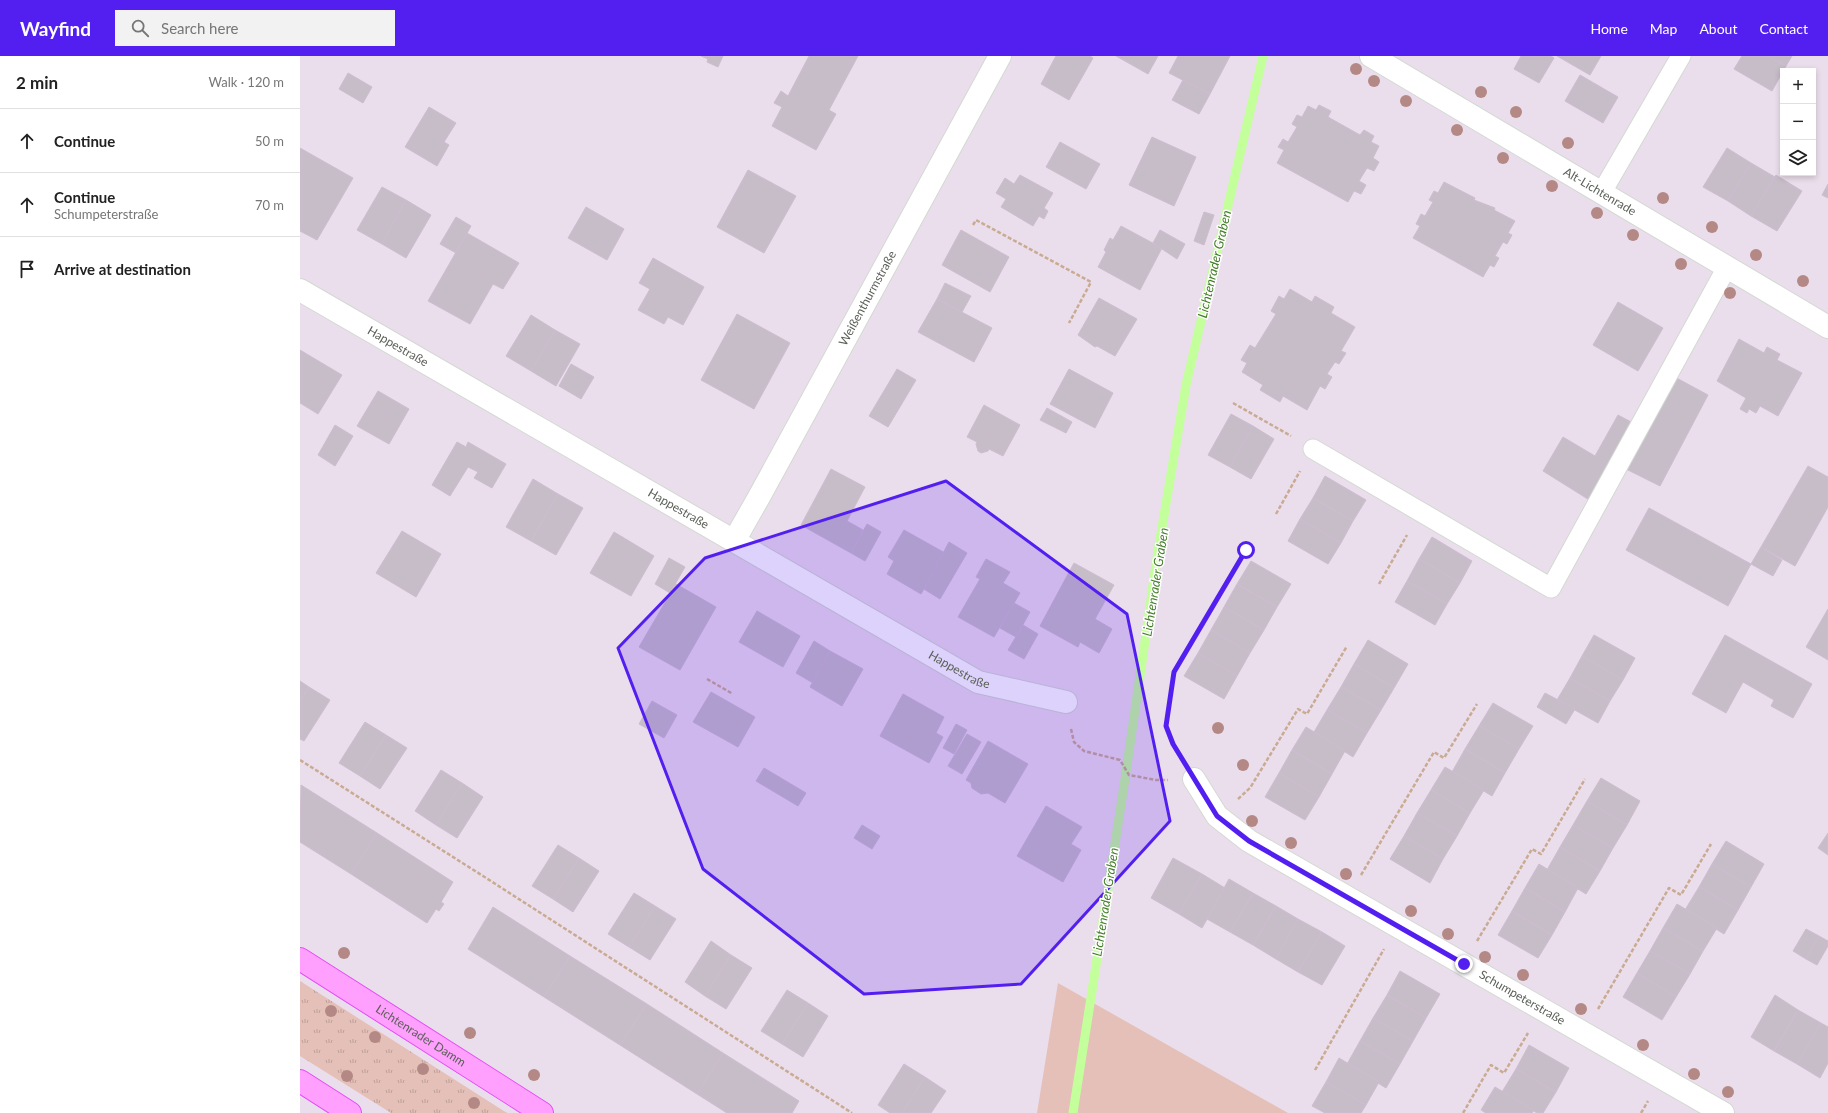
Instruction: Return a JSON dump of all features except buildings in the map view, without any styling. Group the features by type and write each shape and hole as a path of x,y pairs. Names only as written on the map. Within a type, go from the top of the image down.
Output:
{"main road":[{"name":"Lichtenrader Damm","path":"300,959 542,1113"},
{"path":"300,1082 350,1113"}],"street":[{"name":"Weißenthurmstraße","path":"734,541 760,497 1000,56"},
{"name":"Alt-Lichtenrade","path":"1371,56 1828,326"},
{"name":"Happestraße","path":"300,290 978,682 1066,702"},
{"name":"Schumpeterstraße","path":"1194,779 1217,816 1249,841 1723,1113"}],"lane":[{"path":"1602,192 1681,56"},
{"path":"1313,449 1551,588 1727,266"}],"path":[{"path":"973,225 976,220 1091,282 1069,323"},
{"path":"1233,402 1313,449 1276,514"},
{"path":"1379,584 1420,512"},
{"path":"1194,779 1173,744 1166,726 1174,672 1246,550"},
{"path":"1217,816 1250,788 1298,709 1307,714 1347,646"},
{"path":"707,679 733,694"},
{"path":"1066,702 1074,742 1084,751 1120,760 1129,775 1142,778"},
{"path":"1348,898 1434,752 1444,758 1477,704"},
{"path":"300,760 852,1113"},
{"path":"1464,964 1532,848 1541,854 1585,779"},
{"path":"1584,1033 1669,888 1681,895 1711,844"},
{"path":"1315,1070 1397,926"},
{"path":"1463,1113 1491,1066 1504,1073 1542,1009"}],"highlighted area":[{"path":"946,481 1127,614 1170,821 1021,984 864,994 703,869 618,648 705,558"}],"green space":[{"path":"300,981 507,1113 391,1113 300,1056"},
{"path":"1058,983 1288,1113 1037,1113"}],"waterway":[{"name":"Lichtenrader Graben","path":"1073,1113 1125,779 1158,551 1186,385 1263,56"}],"route":[{"path":"1246,550 1174,672 1166,726 1173,744 1217,816 1249,841 1464,964"}]}
